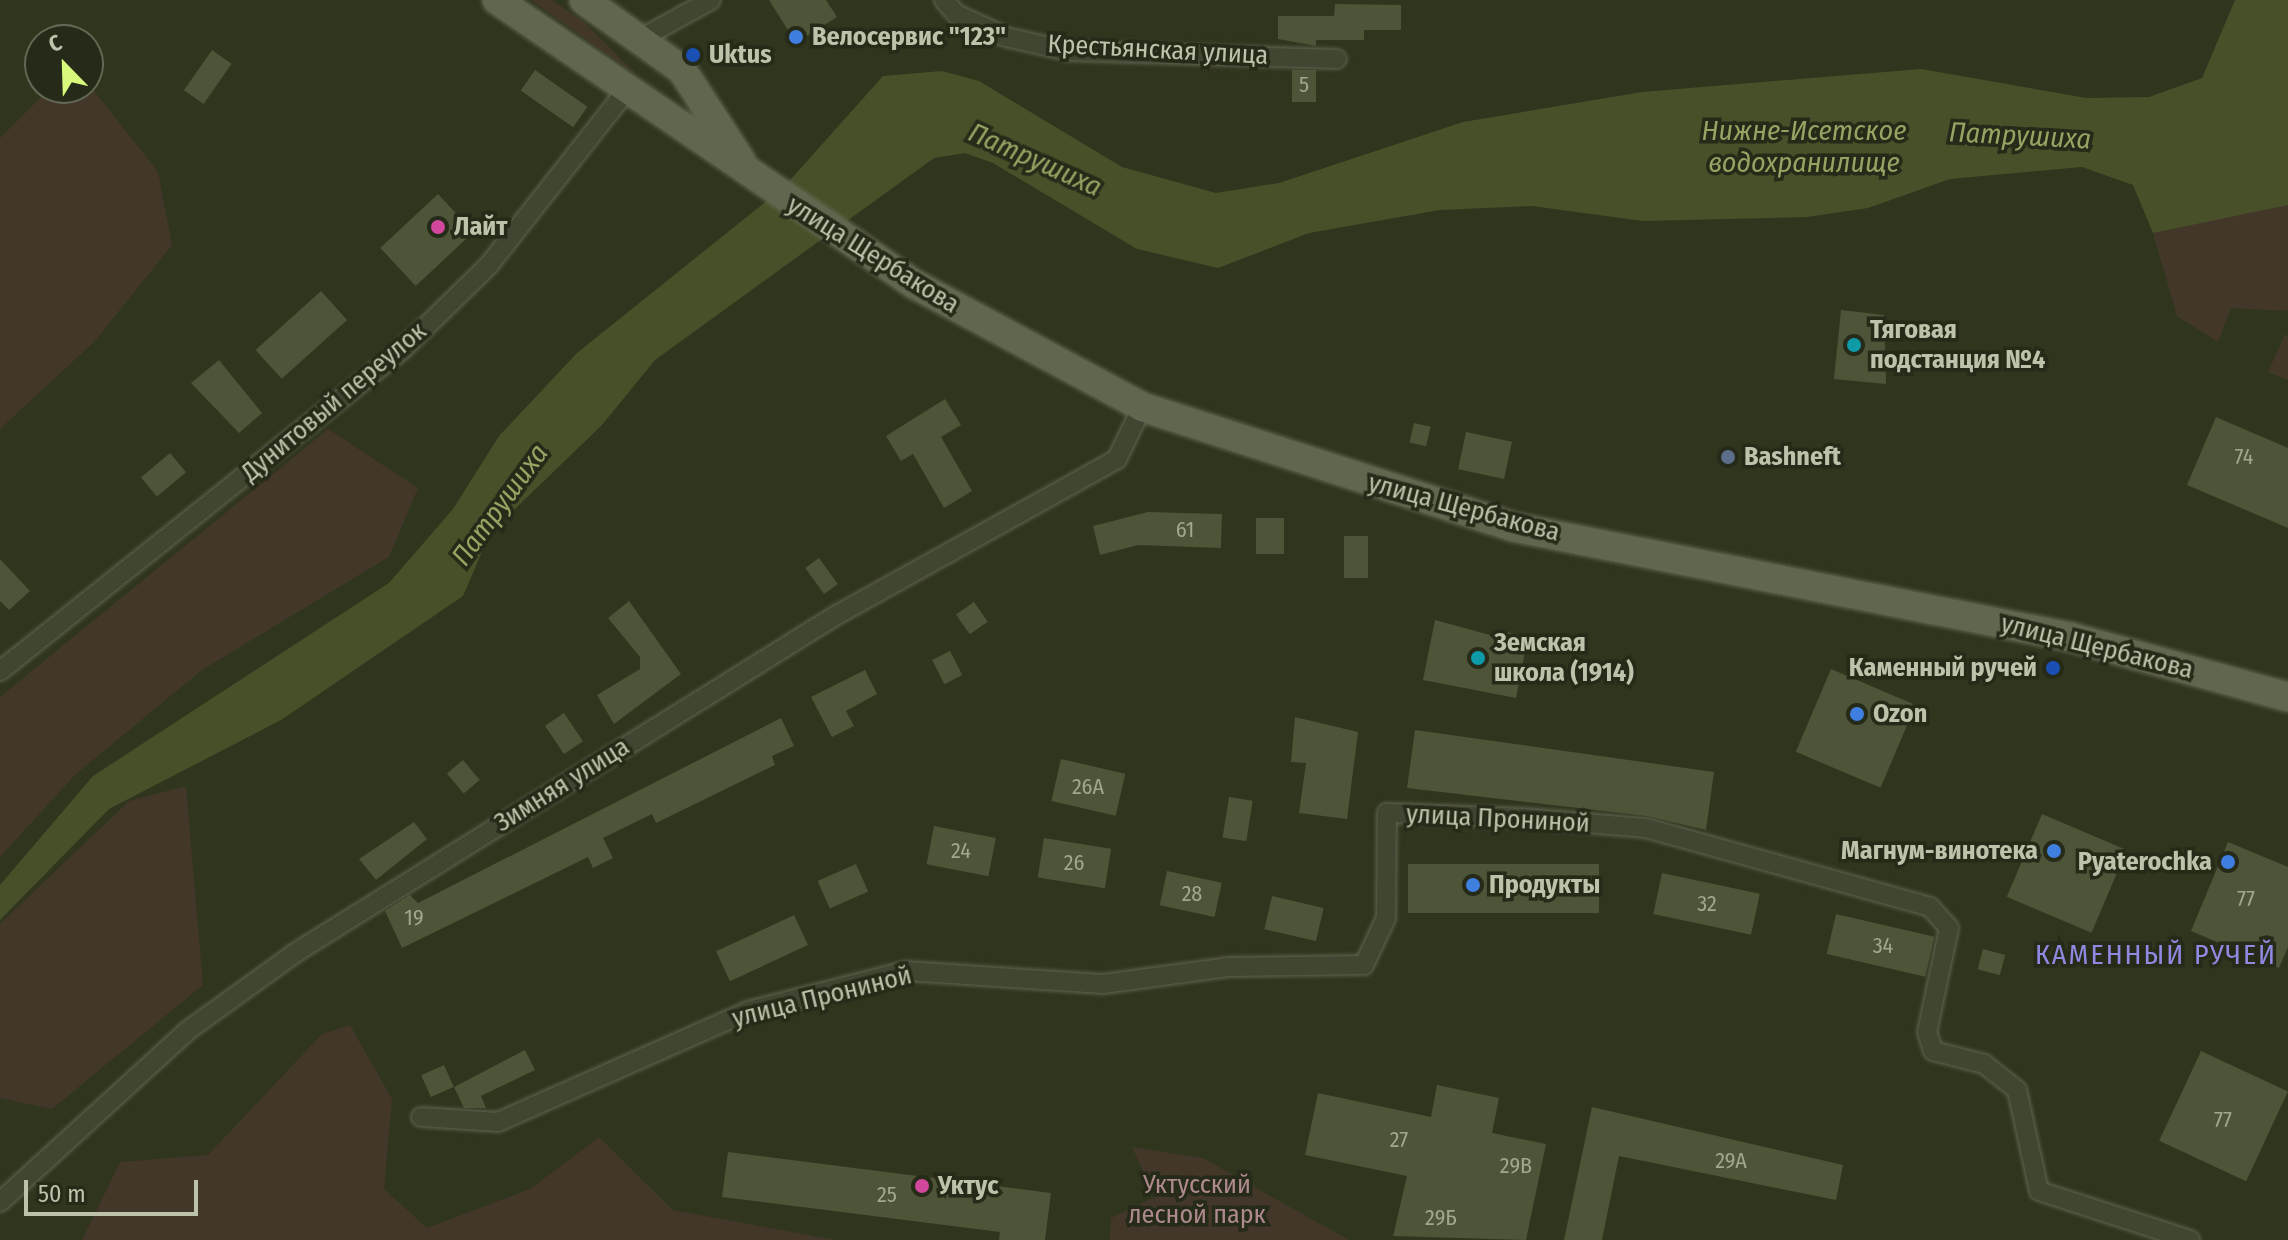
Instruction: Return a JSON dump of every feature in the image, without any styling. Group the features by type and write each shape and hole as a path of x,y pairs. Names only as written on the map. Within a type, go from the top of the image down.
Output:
{"main road":[{"name":"улица Щербакова","path":"497,0 626,91 914,284 1142,407 1513,527 2070,637 2288,697"},
{"name":"улица Щербакова","path":"584,0 682,70 758,180"}],"street":[{"path":"640,39 711,0"},
{"name":"Крестьянская улица","path":"944,0 956,14 1006,37 1067,51 1337,59"},
{"name":"Дунитовый переулок","path":"0,671 402,350 489,265 626,91"},
{"name":"Зимняя улица","path":"0,1202 187,1031 295,953 835,616 1117,459 1142,407"},
{"name":"улица Прониной","path":"421,1117 498,1122 748,1011 906,971 1103,984 1228,967 1364,965 1386,918 1387,813 1525,818 1646,828 1930,907 1949,928 1927,1032 1933,1051 1984,1064 2017,1090 2039,1191 2190,1240"}],"green space":[{"path":"531,0 552,0 584,22 638,76"},
{"path":"104,103 158,172 172,245 94,342 0,429 0,138 34,104"},
{"path":"2278,204 2288,205 2288,311 2231,308 2218,342 2177,316 2153,233"},
{"path":"2285,334 2288,336 2288,380 2268,372"},
{"path":"328,429 418,488 389,557 202,670 76,774 0,857 0,697"},
{"path":"186,786 203,985 52,1109 0,1098 0,924 129,801"},
{"path":"350,1025 392,1099 384,1189 427,1228 530,1189 599,1137 673,1210 836,1240 82,1240 120,1162 208,1155 322,1034"},
{"name":"Уктусский лесной парк","path":"1132,1147 1203,1158 1349,1240 1110,1240 1111,1218 1155,1197"}],"water":[{"name":"Нижне-Исетское водохранилище","path":"2235,0 2288,0 2288,205 2153,233 2133,185 2082,167 1950,179 1868,208 1807,217 1643,221 1532,206 1440,210 1309,233 1218,268 1137,249 993,163 965,153 934,158 655,360 602,425 490,533 463,596 281,720 109,809 0,920 0,885 93,776 389,583 453,509 499,436 577,353 784,187 883,76 942,71 979,81 1122,167 1216,193 1279,183 1463,122 1642,92 1921,69 2086,98 2149,97 2202,78"}],"building":[{"path":"769,0 826,0 837,17 796,43"},
{"path":"1335,4 1401,5 1401,30 1364,30 1364,40 1316,40 1316,46 1278,39 1278,16 1334,16"},
{"path":"212,50 232,64 204,104 184,90"},
{"path":"535,70 587,107 573,127 521,90"},
{"path":"1292,70 1316,70 1316,102 1292,102"},
{"path":"438,194 473,232 416,286 380,248"},
{"path":"321,291 347,320 282,379 256,350"},
{"name":"Тяговая подстанция №4","path":"1841,310 1884,315 1886,384 1834,379"},
{"path":"219,360 262,413 239,433 191,383"},
{"path":"945,399 961,425 941,437 972,491 944,508 913,454 901,461 886,436"},
{"path":"2216,417 2288,448 2288,528 2187,485"},
{"path":"1414,423 1431,427 1426,446 1410,442"},
{"path":"1466,432 1512,442 1504,479 1458,469"},
{"path":"170,453 186,472 157,497 141,477"},
{"path":"1148,512 1222,514 1221,548 1138,545 1100,555 1093,526"},
{"path":"1256,518 1284,518 1284,554 1256,554"},
{"path":"1344,536 1368,536 1368,578 1344,578"},
{"path":"819,558 838,584 824,594 805,568"},
{"path":"0,559 30,591 9,610 0,601"},
{"path":"629,601 681,674 614,724 597,695 640,669 640,657 608,618"},
{"path":"974,602 988,622 970,634 956,615"},
{"path":"1435,620 1505,639 1506,632 1528,637 1516,698 1423,680"},
{"path":"950,651 962,675 944,684 932,660"},
{"path":"1831,669 1916,705 1881,788 1796,752"},
{"path":"865,670 877,694 846,711 854,726 832,737 811,697"},
{"path":"564,713 583,741 564,754 545,726"},
{"path":"1295,717 1358,732 1347,819 1299,813 1306,763 1291,762"},
{"path":"781,718 794,746 772,756 775,765 656,823 652,814 603,838 613,858 593,868 588,857 402,948 385,911 410,895 418,903"},
{"path":"1415,730 1714,772 1706,830 1647,816 1407,788"},
{"path":"1061,759 1125,774 1116,816 1051,801"},
{"path":"463,760 480,780 464,793 447,773"},
{"path":"1229,797 1253,801 1246,841 1223,837"},
{"path":"2042,814 2127,850 2092,933 2007,897"},
{"path":"414,822 427,839 376,880 359,859"},
{"path":"934,826 996,838 988,876 927,864"},
{"path":"1044,838 1111,849 1105,888 1038,878"},
{"path":"2228,842 2288,867 2288,947 2279,968 2191,931"},
{"path":"856,864 868,891 830,908 818,881"},
{"path":"1408,864 1599,864 1599,913 1408,913"},
{"path":"1167,871 1222,883 1214,917 1160,905"},
{"path":"1662,873 1760,894 1751,935 1653,914"},
{"path":"1272,896 1324,908 1316,941 1264,929"},
{"path":"1836,914 1934,937 1925,977 1827,954"},
{"path":"794,915 808,945 730,981 716,951"},
{"path":"1983,949 2005,955 2000,975 1978,969"},
{"path":"525,1050 535,1070 481,1096 486,1108 464,1108 454,1087"},
{"path":"2201,1051 2288,1092 2246,1181 2159,1141"},
{"path":"444,1065 454,1087 431,1097 421,1075"},
{"path":"1437,1085 1499,1098 1492,1133 1546,1144 1526,1240 1393,1236 1407,1176 1305,1155 1318,1093 1431,1117"},
{"path":"1592,1107 1843,1165 1836,1200 1619,1156 1602,1240 1564,1240"},
{"path":"728,1152 1051,1193 1045,1240 999,1240 1000,1232 722,1197"}],"place":[{"name":"Велосервис \"123\"","path":"796,37"},
{"name":"Uktus","path":"693,55"},
{"name":"Лайт","path":"438,227"},
{"name":"Тяговая подстанция №4","path":"1854,345"},
{"name":"Bashneft","path":"1728,457"},
{"name":"Земская школа (1914)","path":"1478,658"},
{"name":"Каменный ручей","path":"2053,668"},
{"name":"Ozon","path":"1857,714"},
{"name":"Магнум-винотека","path":"2054,851"},
{"name":"Pyaterochka","path":"2228,862"},
{"name":"Продукты","path":"1473,885"},
{"name":"Уктус","path":"922,1186"}],"district":[{"name":"КАМЕННЫЙ РУЧЕЙ","path":"2156,955"}],"water label":[{"name":"Патрушиха","path":"2020,136"},
{"name":"Патрушиха","path":"1035,160"},
{"name":"Патрушиха","path":"500,505"}]}
